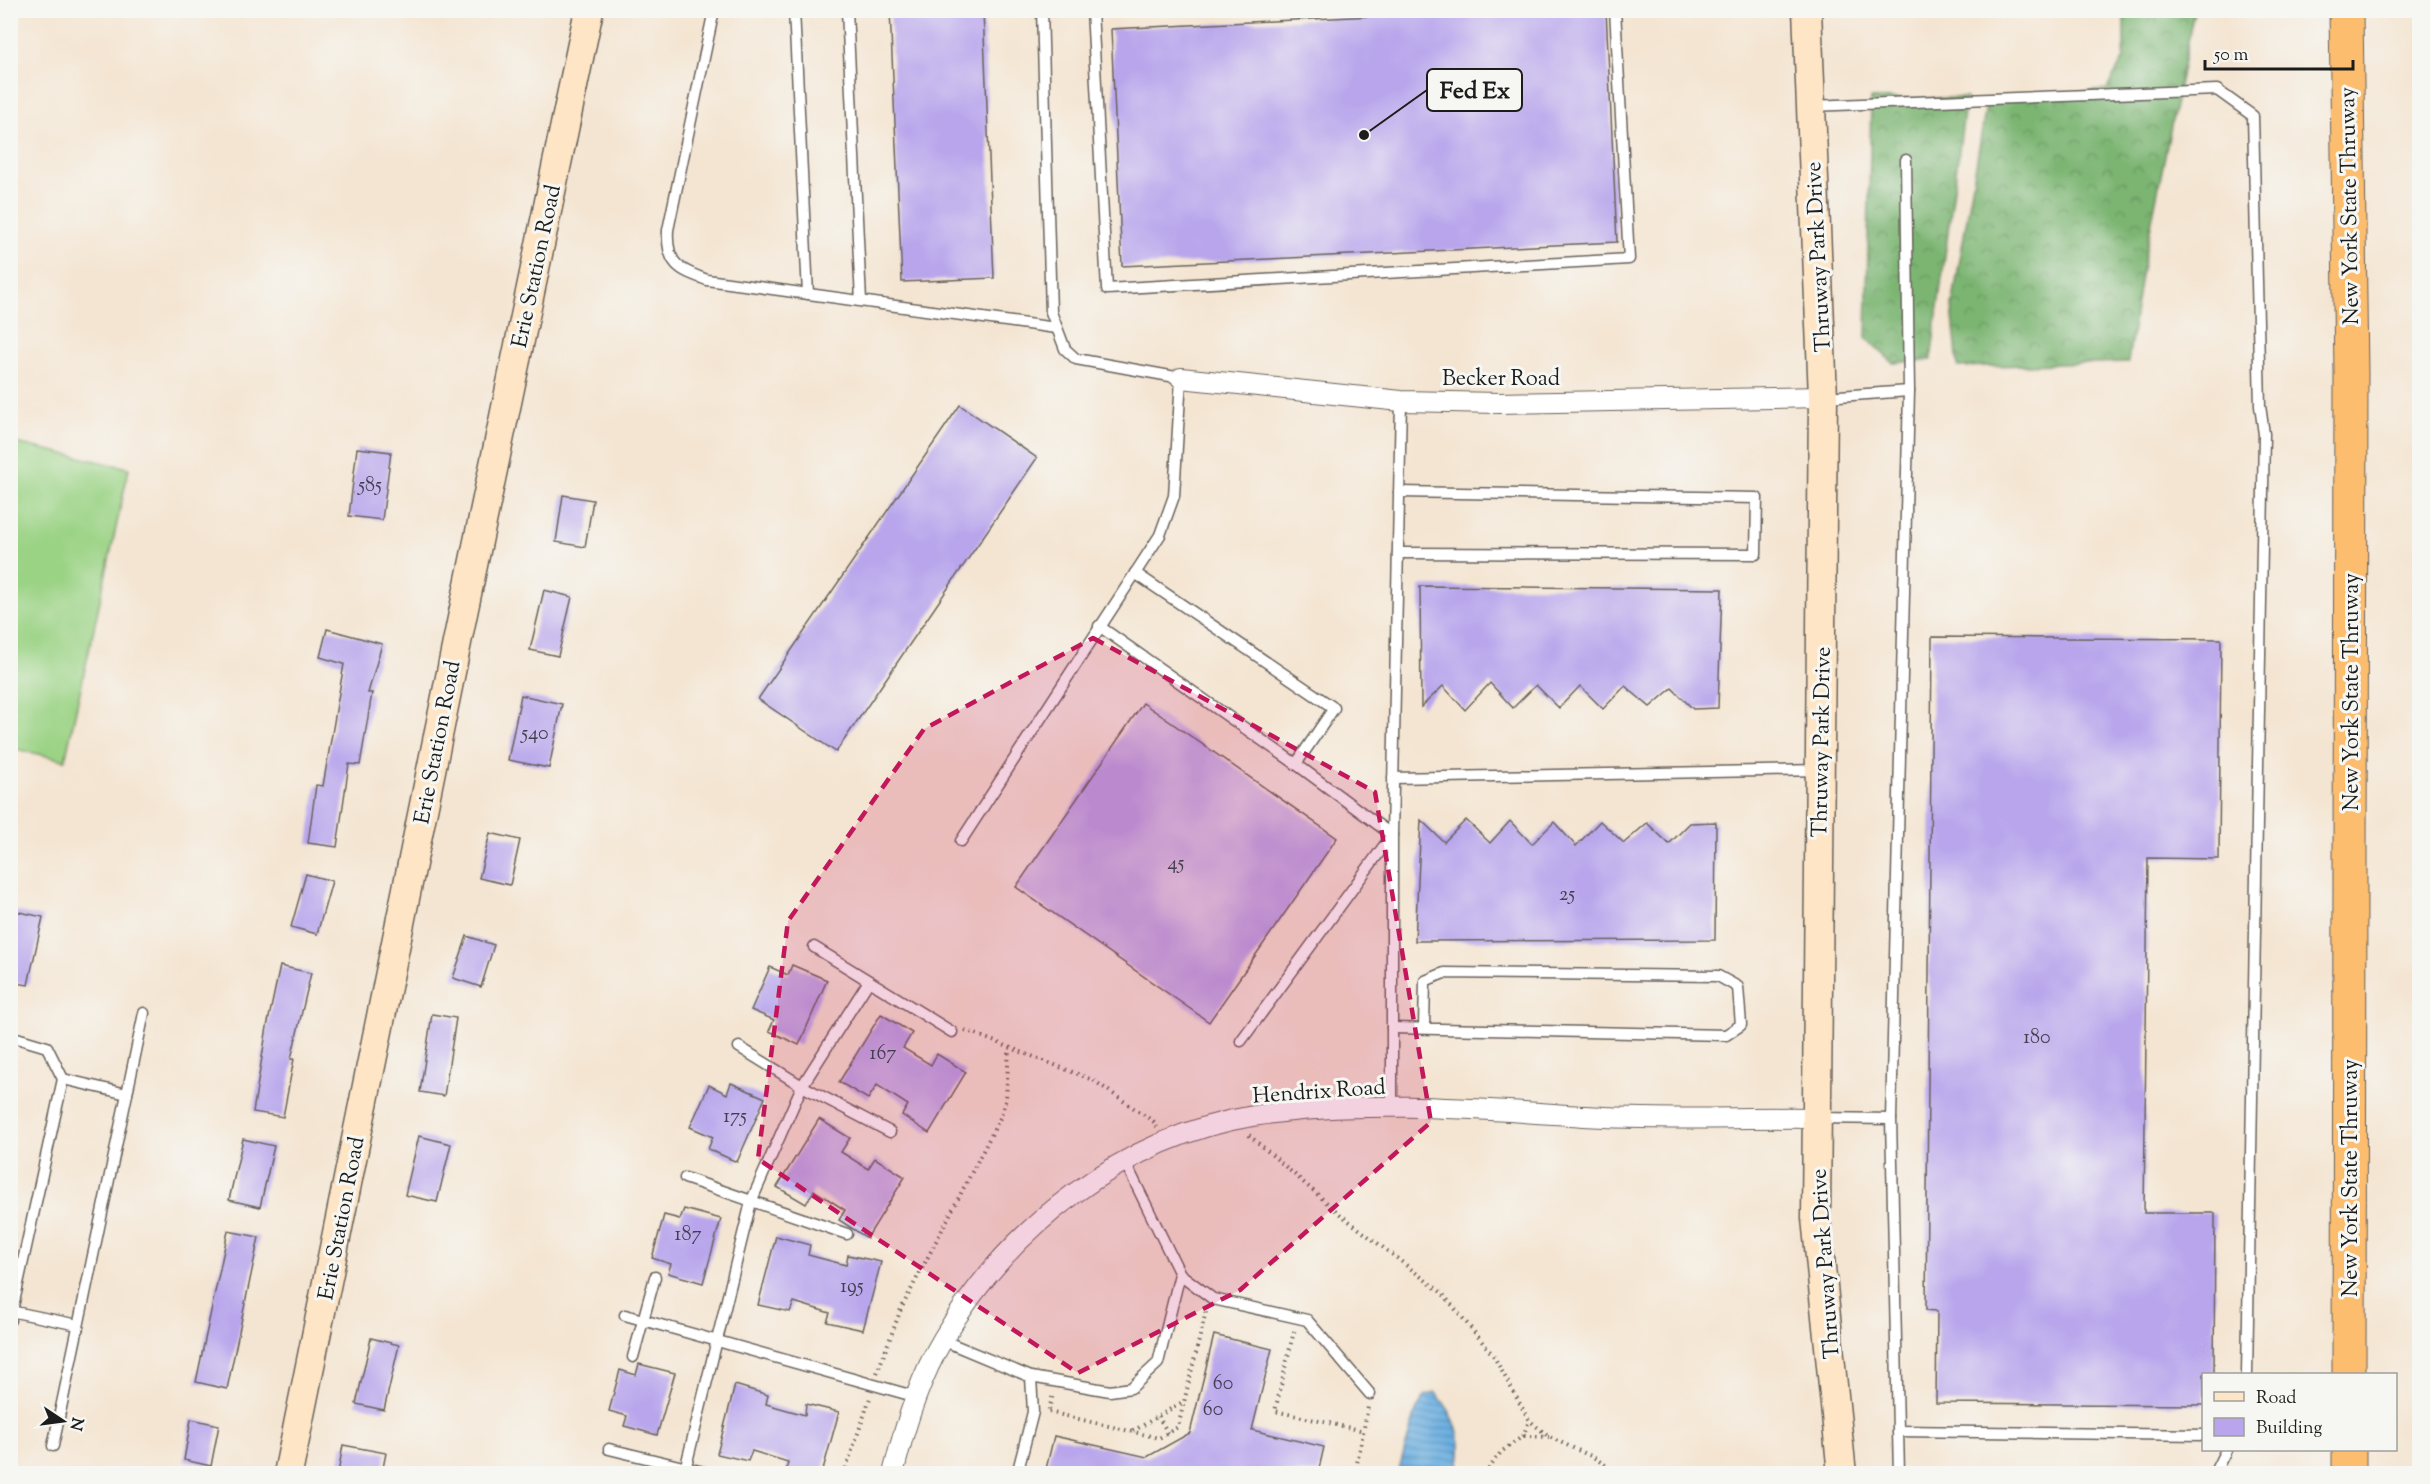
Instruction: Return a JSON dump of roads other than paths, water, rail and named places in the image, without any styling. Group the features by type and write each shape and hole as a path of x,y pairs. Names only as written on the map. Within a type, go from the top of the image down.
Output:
{"highway":[{"name":"New York State Thruway","path":"2346,10 2351,373 2349,1373"},
{"path":"2349,1451 2349,1473"}],"main road":[{"name":"Erie Station Road","path":"288,1473 464,606 589,10"},
{"name":"Thruway Park Drive","path":"1807,10 1823,397 1816,1218 1842,1473"}],"street":[{"name":"Becker Road","path":"1181,378 1401,401 1499,403 1823,397"},
{"name":"Hendrix Road","path":"894,1473 901,1441 942,1340 981,1284 1016,1243 1049,1212 1125,1162 1165,1143 1238,1120 1289,1111 1520,1110 1587,1116 1817,1118"}],"lane":[{"path":"714,10 668,230 671,258 677,267 707,280 1056,328"},
{"path":"794,10 808,294"},
{"path":"847,10 861,301"},
{"path":"961,841 1160,535 1174,496 1181,378 1076,359 1065,349 1051,312 1042,10"},
{"path":"1092,10 1107,289 1629,259 1615,10"},
{"path":"1810,106 2217,90 2253,116 2260,406 2264,434 2247,1373"},
{"path":"1899,1473 1891,1119 1909,391 1906,160"},
{"path":"1823,397 1909,391"},
{"path":"1392,1109 1392,835 1401,401"},
{"path":"1398,553 1756,554 1757,498 1399,492"},
{"path":"1135,573 1334,708 1296,764"},
{"path":"1099,626 1296,764 1392,835"},
{"path":"1393,778 1820,770"},
{"path":"1241,1041 1392,835"},
{"path":"814,947 952,1032"},
{"path":"1392,1028 1726,1035 1740,1025 1738,987 1718,976 1444,973 1425,981 1424,1028"},
{"path":"685,1470 751,1202 802,1086 869,981"},
{"path":"52,1446 144,1013"},
{"path":"10,1036 47,1047 63,1079 11,1314 78,1325"},
{"path":"739,1047 802,1086 890,1132"},
{"path":"63,1079 127,1094"},
{"path":"1817,1118 1891,1119"},
{"path":"1125,1162 1180,1274 1213,1299 1307,1320 1370,1394"},
{"path":"685,1178 847,1234"},
{"path":"942,1340 1030,1377 1110,1391 1131,1388 1158,1363 1180,1274"},
{"path":"633,1356 655,1277"},
{"path":"625,1315 715,1343 917,1397"},
{"path":"1017,1473 1033,1412 1030,1377"},
{"path":"1898,1431 2202,1435"},
{"path":"609,1449 685,1470 712,1473"},
{"path":"2214,1473 2225,1451"}],"water":[{"path":"1435,1392 1449,1410 1458,1430 1460,1451 1456,1473 1398,1473 1416,1411 1425,1396"}],"place":[{"name":"Fed Ex","path":"1364,135"}]}
